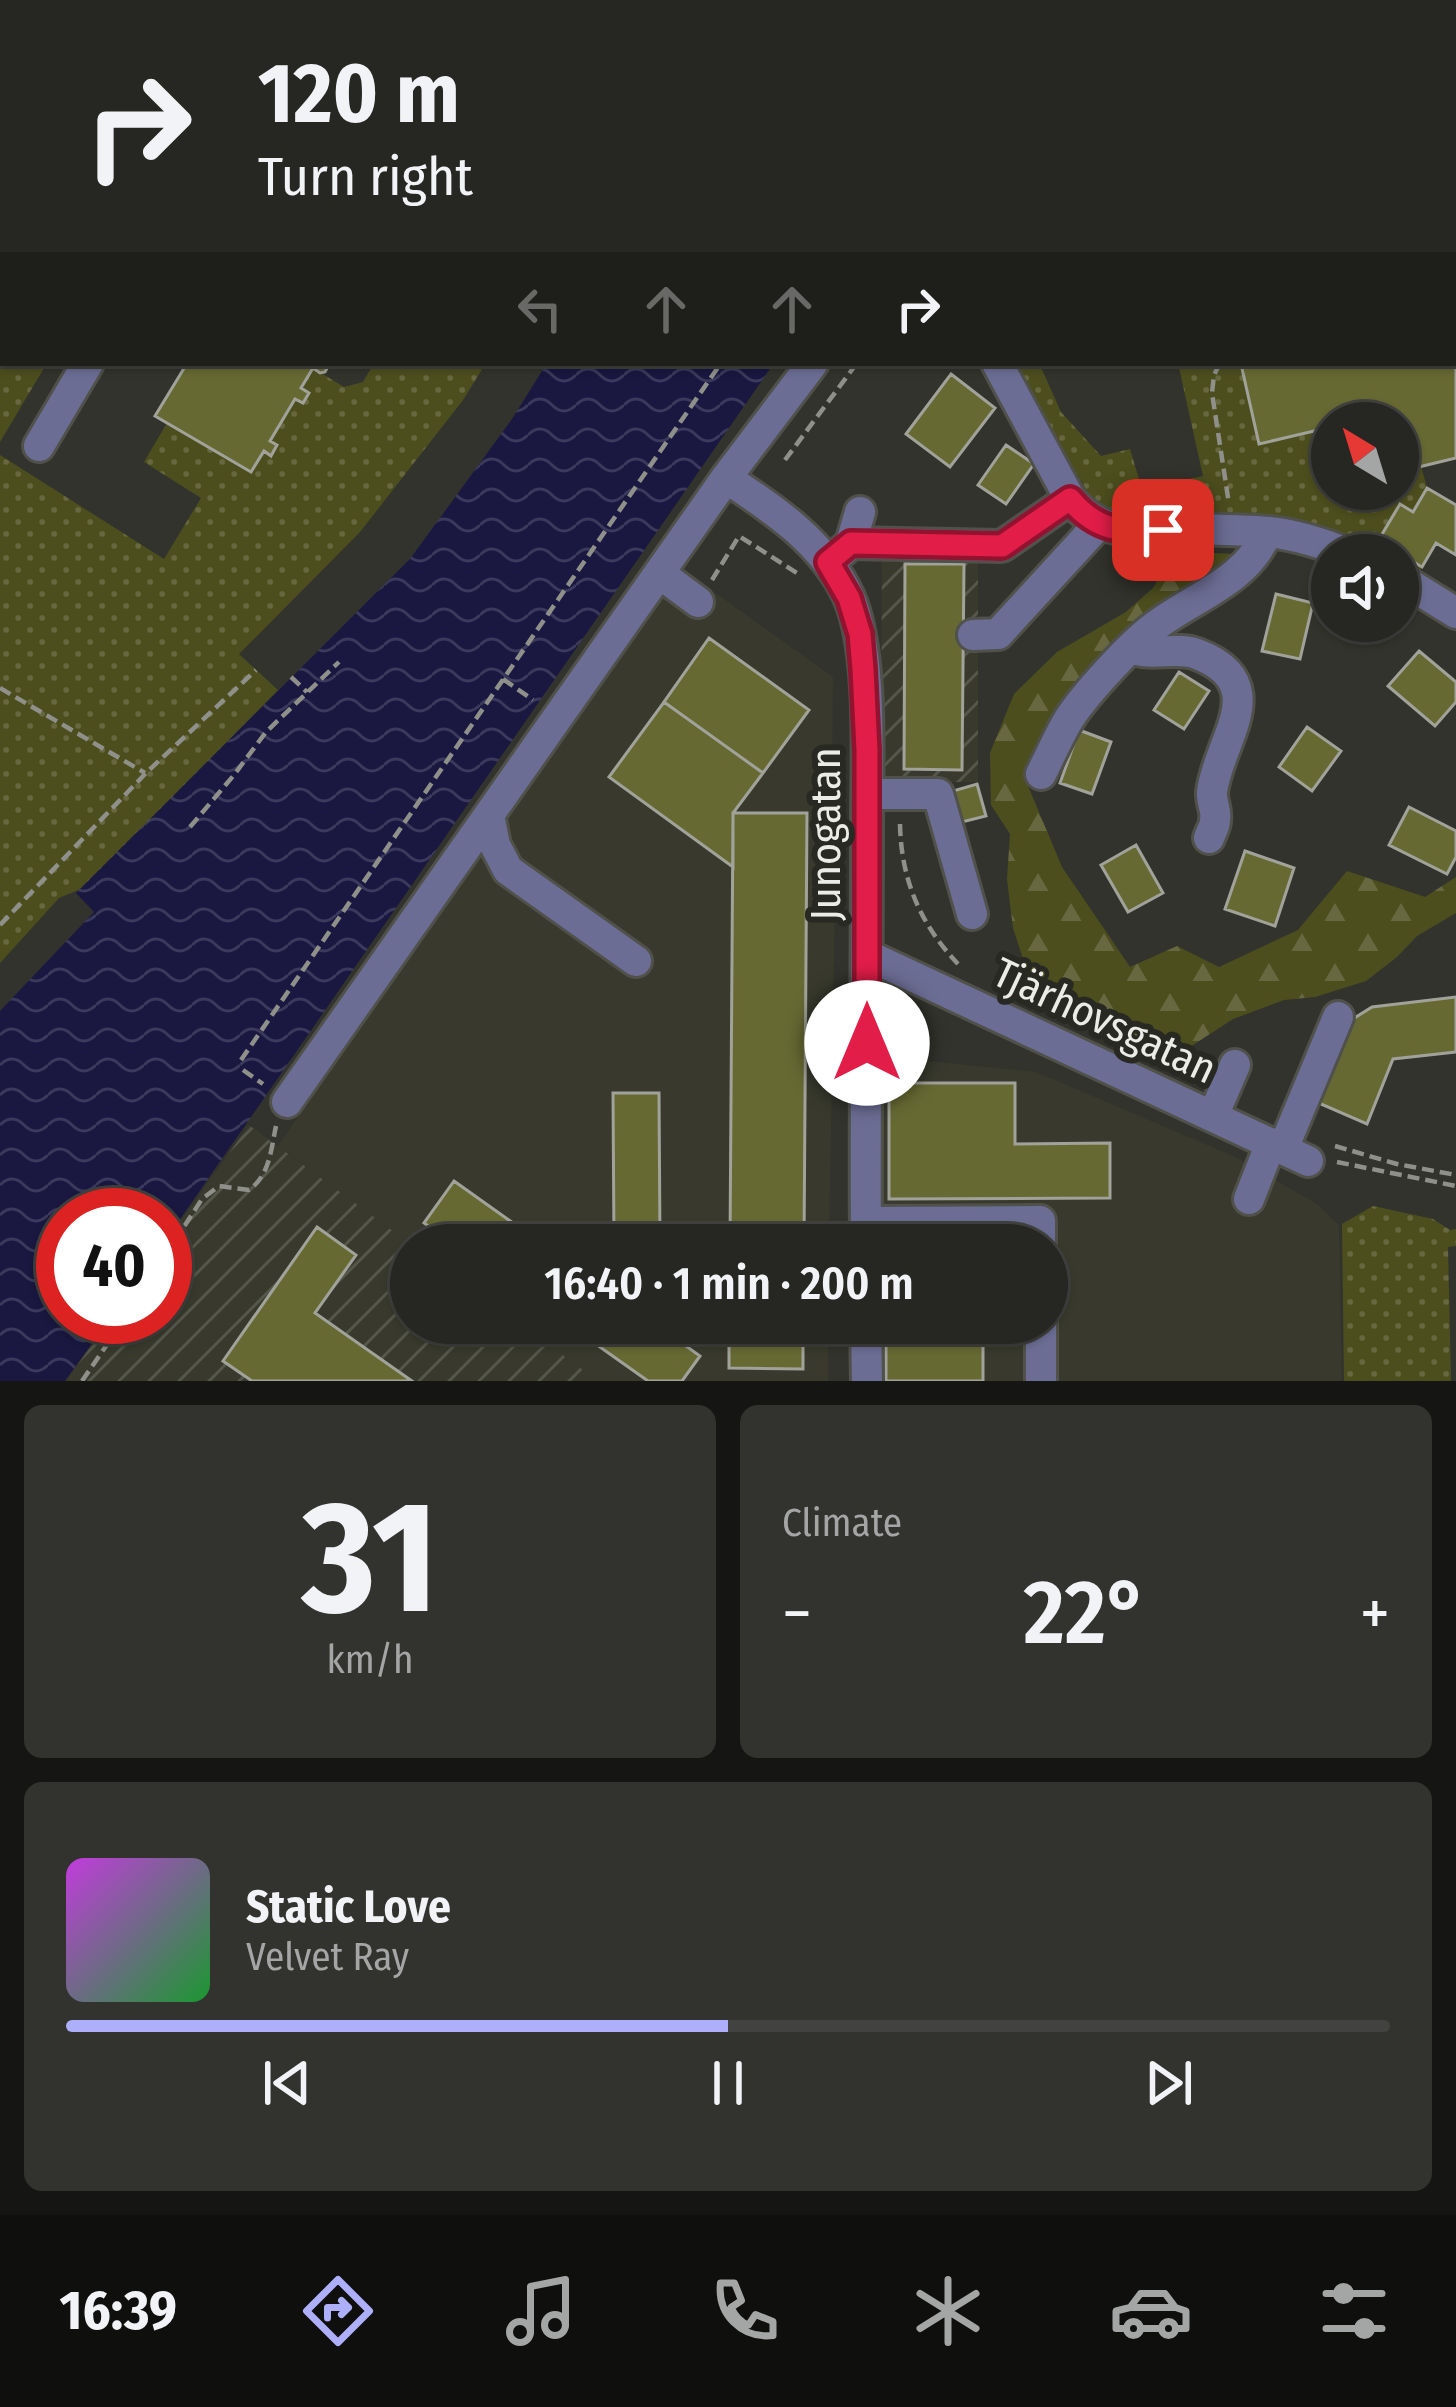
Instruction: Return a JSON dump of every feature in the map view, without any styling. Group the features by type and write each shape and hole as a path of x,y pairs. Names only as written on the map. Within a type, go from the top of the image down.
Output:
{"street":[{"path":"39,446 86,366"},
{"path":"279,1096 489,815 726,478 811,366"},
{"path":"999,366 1070,499 1099,524 1135,531 1267,532 1311,541"},
{"name":"Junogatan","path":"726,478 803,534 828,561 849,598 860,634 867,794 866,1224"},
{"path":"828,561 1002,546 1070,499"},
{"path":"828,561 860,512"},
{"path":"973,635 998,634 1099,524"},
{"path":"1041,774 1068,720 1132,648 1152,628 1242,569 1260,550 1267,532"},
{"path":"659,573 698,602"},
{"path":"1419,590 1456,613"},
{"path":"1132,648 1193,652 1220,666 1236,684 1238,714 1211,794 1216,819 1209,838"},
{"path":"867,794 938,794 972,914"},
{"path":"489,815 495,845 508,870 636,961"},
{"name":"Tjärhovsgatan","path":"868,955 1213,1116 1288,1145"},
{"path":"1249,1199 1288,1145 1338,1017"},
{"path":"1213,1116 1234,1065"},
{"path":"1008,1224 1040,1224"},
{"path":"866,1344 867,1381"},
{"path":"1041,1344 1041,1381"}],"path":[{"path":"241,1060 719,366"},
{"path":"785,460 855,366"},
{"path":"1218,366 1212,393 1234,532"},
{"path":"698,602 739,536 828,561"},
{"path":"190,826 266,732 339,662"},
{"path":"0,925 146,773 256,670"},
{"path":"291,677 307,692"},
{"path":"503,679 538,704"},
{"path":"0,688 146,773"},
{"path":"901,794 902,854 914,901 940,945 960,966"},
{"path":"243,1070 279,1096"},
{"path":"1288,1145 1354,1153 1456,1175"},
{"path":"1288,1145 1385,1173 1456,1186"},
{"path":"82,1381 107,1344"}],"shaded area":[{"path":"882,535 978,535 978,782 881,782"},
{"path":"679,567 833,677 836,841 829,1224 390,1224 390,1229 278,1146"},
{"path":"898,1058 1036,1072 1233,1156 1317,1204 1339,1226 1342,1381 882,1381 881,1344 1068,1344 1068,1224 880,1224 879,1085"},
{"path":"249,1125 390,1229 390,1344 548,1344 598,1381 66,1381 93,1344 192,1344 192,1205"},
{"path":"548,1344 828,1344 828,1381 598,1381"}],"green space":[{"path":"0,366 45,366 0,442"},
{"path":"372,366 484,366 360,532 239,654 278,690 83,888 59,898 0,963 0,455 164,559 201,498 144,462 167,423 251,472 264,451 272,455 277,445 270,441 313,368 344,387 363,382"},
{"path":"1016,366 1040,366 1061,412 1101,456 1130,449 1142,489 1203,476 1179,366 1241,366 1259,443 1311,432 1311,510 1396,510 1382,534 1311,534 1311,539 1107,515 1089,495"},
{"path":"1421,466 1427,488 1419,502 1419,467"},
{"path":"1236,554 1240,561 1097,661 1023,774 1062,867 1130,967 1177,946 1219,967 1298,930 1347,871 1425,897 1456,877 1456,913 1417,936 1366,981 1315,997 1284,1000 1233,1019 1190,1047 1154,1044 1107,1029 1064,1010 1029,977 1013,928 1007,879 1010,834 991,805 990,753 1014,694 1057,652 1126,612 1153,588 1170,559"},
{"path":"1373,1206 1456,1229 1456,1246 1448,1247 1451,1381 1344,1381 1342,1224"}],"water":[{"path":"545,366 772,366 192,1202 192,1188 36,1188 36,1344 92,1344 65,1381 0,1381 0,1011 94,912 76,893 410,559"}],"building":[{"path":"328,366 320,373 313,368 301,388 309,393 303,403 295,399 270,441 277,445 271,456 264,451 251,472 155,416 189,367"},
{"path":"1241,366 1456,366 1456,458 1419,467 1419,402 1311,402 1311,432 1259,444"},
{"path":"951,374 995,408 950,467 906,434"},
{"path":"1006,445 1034,464 1006,504 978,485"},
{"path":"1427,488 1456,505 1456,555 1436,543 1422,567 1419,534 1382,534 1396,510 1419,510"},
{"path":"905,564 964,564 962,770 904,769"},
{"path":"1276,594 1311,603 1300,659 1262,651"},
{"path":"709,638 809,710 763,773 664,702"},
{"path":"1419,651 1456,682 1456,702 1435,726 1388,686"},
{"path":"1179,672 1209,691 1184,729 1154,710"},
{"path":"664,702 763,773 733,813 733,867 609,777"},
{"path":"1307,727 1341,751 1312,791 1279,767"},
{"path":"1079,730 1111,742 1092,794 1060,783"},
{"path":"977,784 986,816 962,822 953,791"},
{"path":"1409,807 1456,831 1456,857 1447,874 1389,845"},
{"path":"733,813 807,813 804,1224 730,1224"},
{"path":"1136,845 1163,893 1128,912 1101,865"},
{"path":"1245,851 1294,868 1275,926 1225,909"},
{"path":"1456,997 1456,1052 1393,1059 1367,1124 1314,1101 1348,1022 1372,1007"},
{"path":"889,1083 1015,1083 1015,1144 1110,1143 1110,1198 889,1199"},
{"path":"613,1093 659,1093 660,1224 614,1224"},
{"path":"454,1181 514,1224 425,1224"},
{"path":"317,1227 356,1255 315,1313 412,1381 252,1381 223,1361"},
{"path":"596,1344 683,1344 700,1356 682,1381 648,1381"},
{"path":"729,1344 803,1344 803,1369 729,1368"},
{"path":"886,1344 983,1344 983,1381 886,1381"}],"route":[{"path":"867,1043 863,669 860,634 849,598 828,562 851,543 1002,546 1070,499 1082,514 1116,530 1163,530"}]}
